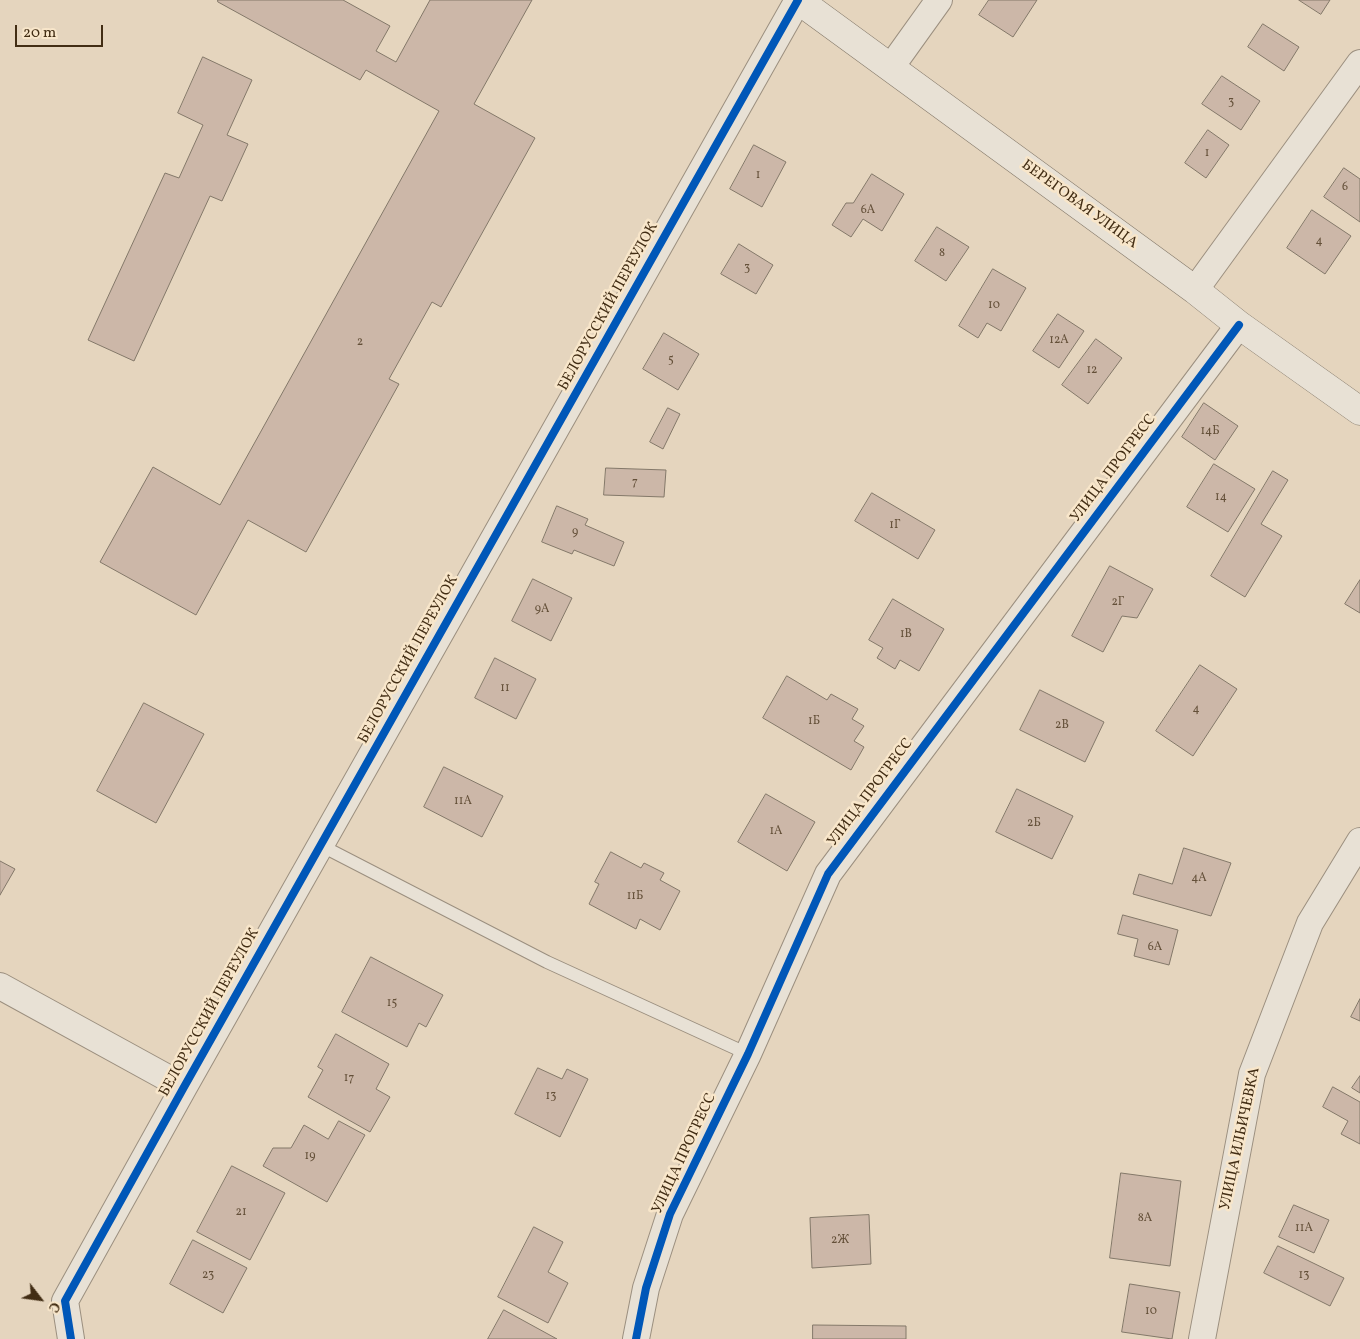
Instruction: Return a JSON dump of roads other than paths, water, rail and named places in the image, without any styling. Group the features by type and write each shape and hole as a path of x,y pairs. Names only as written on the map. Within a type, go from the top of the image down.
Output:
{"main road":[{"name":"БЕРЕГОВАЯ УЛИЦА","path":"798,0 1360,412"}],"street":[{"name":"БЕЛОРУССКИЙ ПЕРЕУЛОК","path":"72,1339 65,1300 798,0"},
{"path":"890,68 939,0"},
{"path":"1195,290 1360,63"},
{"name":"УЛИЦА ПРОГРЕСС","path":"636,1339 646,1288 670,1214 748,1054 828,874 1239,325"},
{"name":"УЛИЦА ИЛЬИЧЕВКА","path":"1202,1339 1252,1074 1310,923 1360,841"},
{"path":"0,986 184,1087"}],"lane":[{"path":"320,845 547,962 748,1054"}]}
